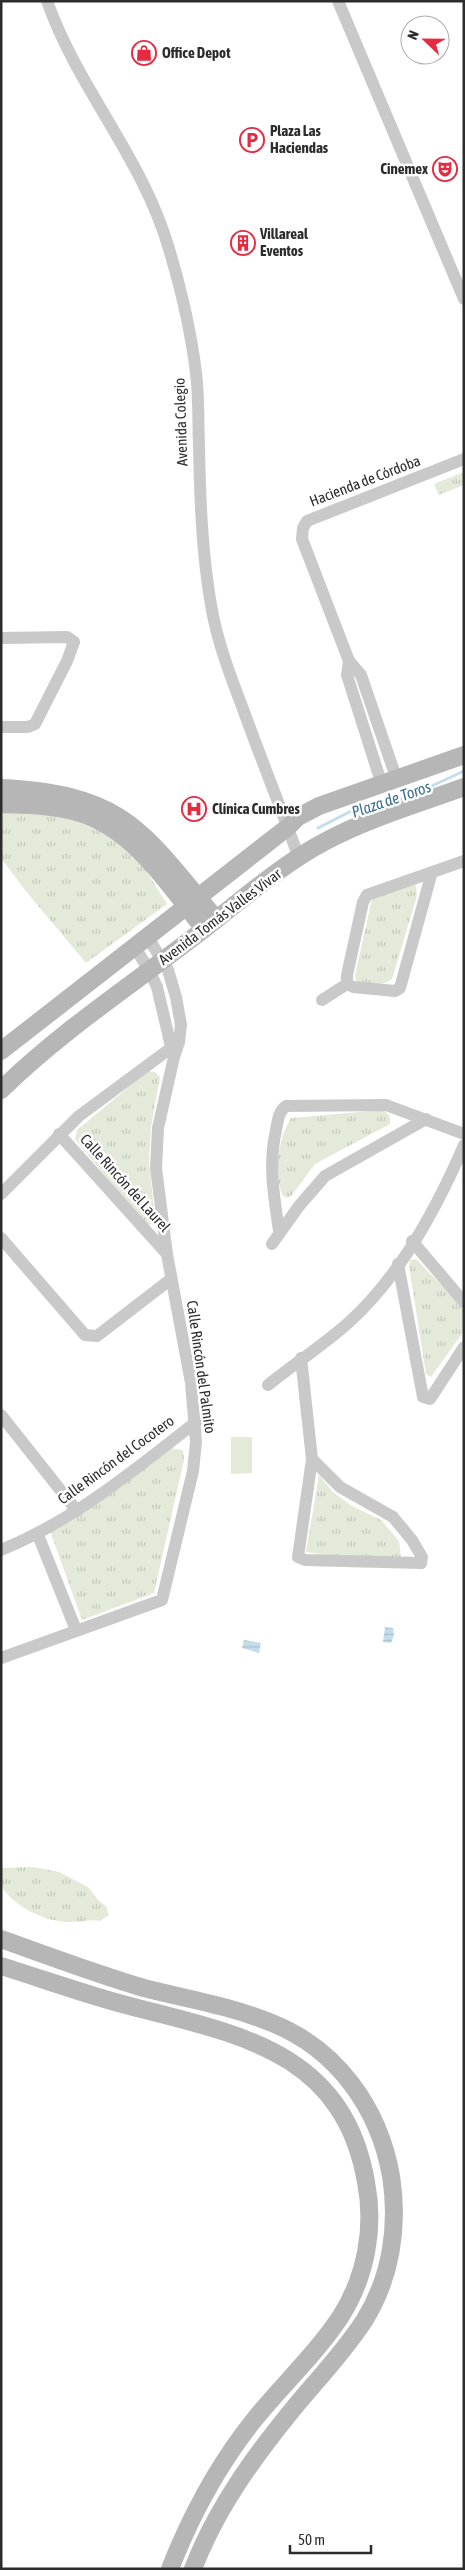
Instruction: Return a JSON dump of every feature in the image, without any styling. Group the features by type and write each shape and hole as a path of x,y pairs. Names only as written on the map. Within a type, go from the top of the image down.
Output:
{"street":[{"name":"Avenida Colegio","path":"47,1 57,31 75,67 106,114 136,166 154,203 169,248 186,315 197,375 203,531 214,620 226,663 299,858"},
{"path":"338,1 464,298"},
{"name":"Hacienda de Córdoba","path":"389,782 361,675 348,661 302,538 305,524 307,521 464,460"},
{"path":"1,638 67,637 72,638 74,642 67,662 34,724 28,727 1,727"},
{"name":"Avenida Tomás Valles Vivar","path":"1,1051 140,941 288,828 298,817 320,806 464,755"},
{"name":"Avenida Tomás Valles Vivar","path":"1,1090 38,1057 156,965 299,858 345,832 464,787"},
{"path":"1,788 55,792 86,800 110,810 144,834 192,902 210,924"},
{"path":"1,804 79,812 108,826 134,847 192,902"},
{"path":"347,984 347,975 364,898 370,893 464,861"},
{"path":"347,984 353,987 395,991 400,988 432,872"},
{"path":"140,941 156,965"},
{"name":"Calle Rincón del Palmito","path":"1,1658 162,1600 193,1471 196,1422 167,1254 158,1188 156,1146 161,1108 181,1025 176,997 156,965"},
{"name":"Calle Rincón del Palmito","path":"156,965 162,1002 174,1049"},
{"path":"322,1000 347,984"},
{"path":"162,1002 176,997"},
{"path":"1,1194 22,1175 59,1134 104,1095 174,1049"},
{"path":"280,1231 271,1154 279,1116 283,1108 290,1105 374,1104 400,1109 464,1134"},
{"path":"272,1244 280,1231 325,1176 426,1119"},
{"name":"Calle Rincón del Laurel","path":"59,1134 167,1254"},
{"path":"268,1385 346,1325 382,1288 440,1197 464,1145"},
{"path":"1,1238 89,1336 97,1336 172,1279"},
{"path":"412,1241 464,1302"},
{"path":"398,1264 423,1397 430,1399 464,1347"},
{"path":"301,1358 312,1459 311,1480 298,1553 301,1559 421,1563 422,1557 412,1540 393,1517 344,1491 312,1459"},
{"path":"1,1415 77,1511"},
{"name":"Calle Rincón del Cocotero","path":"1,1550 38,1535 107,1492 196,1422"},
{"path":"38,1535 76,1630"},
{"path":"1,1939 112,1978 250,2015 280,2027 315,2048 353,2084 369,2108 380,2132 394,2196 392,2248 378,2294 366,2318 352,2339 247,2469 214,2522 193,2569"},
{"path":"1,1966 102,1999 236,2035 264,2045 293,2063 313,2080 342,2115 363,2164 368,2194 368,2245 363,2267 349,2302 330,2331 236,2443 197,2507 170,2569"},
{"path":"102,1999 112,1978"}],"green space":[{"path":"464,472 464,485 439,495 434,484"},
{"path":"1,807 79,819 121,843 143,866 167,904 86,963 1,858"},
{"path":"411,883 416,885 417,896 392,979 384,983 374,984 356,981 355,975 372,899"},
{"path":"148,1071 155,1072 160,1077 151,1127 149,1162 155,1218 150,1225 144,1224 75,1139 77,1130"},
{"path":"382,1110 389,1115 390,1124 315,1164 292,1195 287,1198 283,1196 278,1178 278,1157 283,1136 291,1118"},
{"path":"416,1259 464,1308 464,1331 431,1377 426,1374 409,1266 410,1260"},
{"path":"231,1437 252,1437 252,1473 231,1474"},
{"path":"170,1448 183,1450 184,1460 154,1593 82,1620 50,1531"},
{"path":"319,1475 333,1492 352,1506 381,1520 399,1541 402,1565 306,1552"},
{"path":"33,1867 59,1872 88,1887 98,1900 106,1906 109,1915 100,1921 63,1922 43,1917 24,1908 8,1895 2,1887 1,1868"}],"water":[{"path":"385,1627 393,1628 394,1635 391,1643 383,1642"},
{"path":"244,1640 261,1643 259,1653 242,1648"}],"waterway":[{"name":"Plaza de Toros","path":"318,828 363,805 408,797 464,771"}],"place":[{"name":"Office Depot","path":"144,53"},
{"name":"Plaza Las Haciendas","path":"252,140"},
{"name":"Cinemex","path":"445,169"},
{"name":"Villareal Eventos","path":"243,243"},
{"name":"Clínica Cumbres","path":"194,809"}]}
